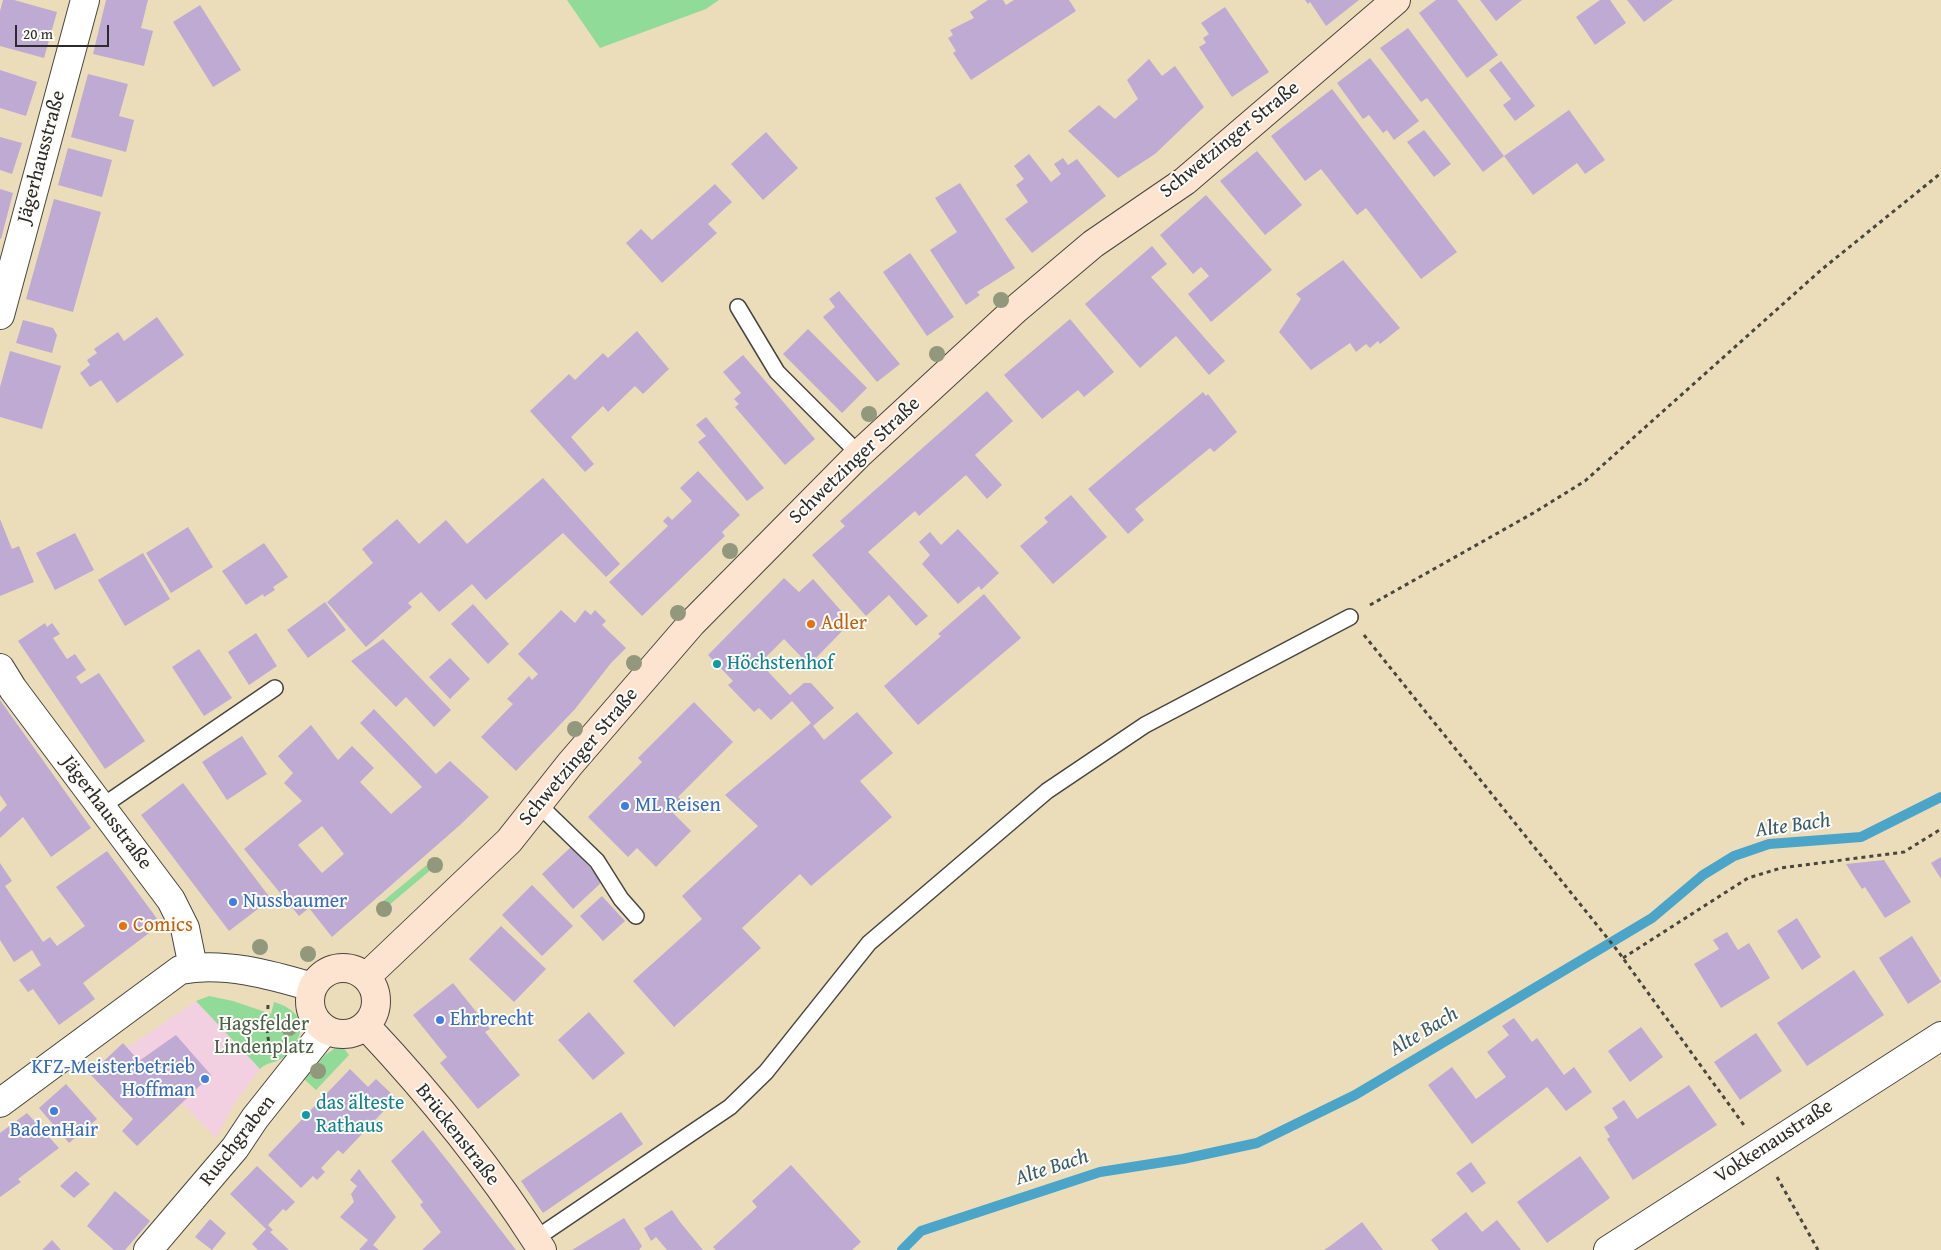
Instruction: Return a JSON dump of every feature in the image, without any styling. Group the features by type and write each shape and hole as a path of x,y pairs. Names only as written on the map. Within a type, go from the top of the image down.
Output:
{"main road":[{"name":"Schwetzinger Straße","path":"366,977 509,841 570,764 691,624 859,454 1016,309 1086,249 1115,227 1185,181 1396,0"},
{"path":"336,968 357,970 366,977 374,988 376,1002 374,1015 366,1026 346,1035 335,1034 325,1030 316,1022 311,1011 309,999 312,987 326,971 336,968"},
{"name":"Brückenstraße","path":"366,1026 411,1076 470,1150 539,1245"}],"street":[{"name":"Jägerhausstraße","path":"0,315 85,0"},
{"name":"Jägerhausstraße","path":"0,668 13,689 171,900 185,928 193,967"},
{"path":"0,1103 170,975 193,967 223,968 312,987"},
{"name":"Ruschgraben","path":"148,1250 235,1148 255,1118 325,1030"},
{"name":"Vokkenaustraße","path":"1608,1250 1762,1149 1941,1036"}],"lane":[{"path":"738,307 777,372 859,454"},
{"path":"539,1245 730,1107 766,1072 869,943 1047,791 1145,725 1350,617"},
{"path":"101,807 275,688"},
{"path":"538,805 597,861 621,899 636,916"}],"path":[{"path":"1818,1250 1762,1149 1623,958 1350,617 1535,512 1585,481 1821,270 1941,173"},
{"path":"1623,958 1748,878 1780,868 1904,852 1941,829"},
{"path":"272,977 267,1012 270,1051 273,1062 288,1076"}],"shaded area":[{"name":"KFZ-Meisterbetrieb Hoffman","path":"196,1001 260,1069 235,1103 216,1138 127,1048"}],"green space":[{"path":"567,0 719,0 706,9 600,48"},
{"path":"434,859 443,869 438,873 433,868 388,906 389,914 385,916 376,907"},
{"name":"Hagsfelder Lindenplatz","path":"209,996 233,1001 271,1014 274,1002 282,1005 294,1012 298,1018 301,1030 299,1037 285,1057 260,1069 196,1001"},
{"path":"337,1047 343,1047 349,1055 316,1090 304,1079 325,1055"}],"building":[{"path":"3,0 14,0 57,12 44,58 0,46 0,11"},
{"path":"106,0 148,0 141,28 153,31 144,66 93,54"},
{"path":"988,0 1003,0 1006,5 1014,0 1069,0 1076,11 971,80 953,53 956,51 948,38 953,35 950,30 974,18 970,12"},
{"path":"1305,0 1359,0 1326,26 1310,2 1308,4"},
{"path":"1436,0 1457,0 1498,55 1467,78 1419,13"},
{"path":"1480,0 1522,0 1496,21"},
{"path":"1600,0 1610,0 1626,23 1595,45 1576,17"},
{"path":"1627,0 1673,0 1644,22"},
{"path":"200,5 241,70 213,87 173,22"},
{"path":"1225,7 1269,72 1232,97 1199,47 1206,43 1203,38 1209,34 1201,23"},
{"path":"1408,28 1504,156 1483,172 1427,98 1421,102 1380,48"},
{"path":"1370,58 1419,121 1394,140 1387,130 1383,133 1369,115 1363,119 1337,83"},
{"path":"1149,59 1162,76 1175,66 1204,107 1155,154 1118,178 1068,131 1099,105 1115,119 1138,99 1127,80"},
{"path":"1501,61 1535,106 1515,121 1503,105 1511,99 1489,70"},
{"path":"0,70 37,82 26,116 0,108"},
{"path":"88,74 128,84 119,116 134,120 126,152 71,137"},
{"path":"1332,89 1457,252 1421,279 1366,208 1357,215 1321,169 1305,181 1271,136"},
{"path":"1569,110 1605,160 1585,174 1577,163 1533,195 1504,156"},
{"path":"1424,130 1451,164 1434,177 1407,142"},
{"path":"766,132 798,168 763,200 731,164"},
{"path":"0,137 22,143 12,174 0,170"},
{"path":"68,148 112,160 102,197 58,185"},
{"path":"1257,151 1302,205 1265,235 1220,181"},
{"path":"1029,154 1051,182 1061,174 1054,164 1063,158 1068,165 1077,159 1106,196 1032,253 1005,219 1028,202 1016,185 1024,179 1014,166"},
{"path":"960,183 1015,268 977,292 980,295 966,305 930,250 957,232 935,198"},
{"path":"715,184 732,202 708,224 717,233 662,283 626,243 641,229 652,240"},
{"path":"0,189 13,193 1,239 0,239"},
{"path":"1206,195 1272,270 1211,322 1188,294 1209,276 1201,267 1193,274 1160,235"},
{"path":"54,199 101,212 73,312 26,299"},
{"path":"1152,246 1167,264 1151,277 1225,361 1209,375 1176,336 1140,368 1085,304"},
{"path":"910,253 954,317 927,336 883,272"},
{"path":"1343,260 1400,328 1380,344 1378,341 1370,348 1366,344 1356,352 1350,343 1311,370 1279,332 1301,299 1296,294"},
{"path":"839,291 900,364 877,382 823,317 835,307 829,299"},
{"path":"157,317 184,355 117,403 101,380 90,387 80,373 90,365 87,360 97,353 94,349 118,332 124,341"},
{"path":"1070,319 1114,372 1084,397 1078,390 1042,419 1004,375"},
{"path":"23,320 53,328 57,335 52,353 16,343"},
{"path":"808,329 867,388 842,413 783,354"},
{"path":"637,331 669,369 643,394 635,386 608,412 603,406 571,437 594,464 585,472 530,411 569,374 575,380 603,353 608,358"},
{"path":"10,351 61,366 42,429 0,417 0,387"},
{"path":"743,355 815,439 785,465 735,407 739,404 734,399 741,393 723,372"},
{"path":"987,391 1013,421 975,455 1002,485 987,499 966,475 919,516 915,511 868,552 928,616 916,626 889,595 866,616 812,555 845,526 840,521"},
{"path":"1203,392 1206,396 1208,394 1237,432 1214,452 1210,448 1135,509 1144,520 1128,534 1088,489"},
{"path":"706,417 764,488 747,501 698,442 706,436 696,425"},
{"path":"698,471 740,515 722,532 725,536 642,616 609,582 668,526 663,521 668,516 672,520 692,501 680,488"},
{"path":"543,478 620,564 606,577 563,533 486,600 472,584 439,612 421,592 408,603 412,607 366,647 327,602 373,563 362,549 397,519 419,544 446,520 467,544"},
{"path":"1071,495 1107,537 1053,584 1020,546 1048,522 1044,518"},
{"path":"0,519 12,549 19,546 34,582 0,596"},
{"path":"188,527 213,567 171,593 146,553"},
{"path":"958,529 999,573 981,590 979,586 958,604 922,564 930,555 919,542 930,532 941,545"},
{"path":"75,533 94,570 55,590 36,553"},
{"path":"264,543 288,577 273,587 275,590 264,597 263,594 246,605 222,571"},
{"path":"143,553 170,599 125,626 98,580"},
{"path":"784,578 799,592 813,579 851,622 809,665 784,639 760,663 790,695 804,683 811,683 834,708 813,726 824,740 857,712 893,753 860,781 892,817 811,886 800,874 742,928 761,948 674,1027 633,981 702,919 682,896 758,826 725,795 811,723 792,701 771,720 759,708 754,712 728,685 733,681 708,655"},
{"path":"984,594 1021,638 918,725 884,686 941,636 938,634"},
{"path":"325,602 346,630 308,658 287,630"},
{"path":"473,604 509,644 488,664 451,624"},
{"path":"561,610 575,623 585,610 591,615 595,610 606,621 602,625 626,648 611,663 575,709 516,771 481,737 513,704 507,699 529,676 532,680 538,674 518,654"},
{"path":"45,623 47,627 52,623 60,634 53,638 67,659 75,654 86,670 76,677 81,684 99,673 145,741 105,769 18,641"},
{"path":"256,633 277,666 249,685 228,652"},
{"path":"383,639 451,710 434,727 406,697 396,707 351,661"},
{"path":"199,649 232,698 204,716 172,667"},
{"path":"450,658 470,679 450,699 429,677"},
{"path":"0,700 91,828 51,857 23,817 0,838 0,812 7,805 0,795"},
{"path":"694,702 733,742 678,797 683,802 673,813 691,831 656,867 637,848 628,857 588,817 642,762 638,758"},
{"path":"374,709 436,774 450,761 489,797 460,825 332,937 309,908 299,916 244,849 302,801 284,783 293,773 278,756 311,725 338,760 352,746 374,768 360,782 391,814 422,787 360,723","holes":["322,826 344,854 322,873 298,845"]},
{"path":"242,736 267,774 227,800 202,762"},
{"path":"183,783 271,899 229,931 141,815"},
{"path":"571,847 603,881 573,909 542,874"},
{"path":"107,851 161,924 83,983 95,999 59,1025 33,989 28,992 19,980 41,965 32,950 14,962 0,940 0,863 12,881 5,886 43,942 50,937 57,946 85,926 56,887"},
{"path":"1941,857 1941,879 1931,863"},
{"path":"1884,860 1911,902 1885,918 1865,887 1862,889 1846,864"},
{"path":"532,885 573,926 542,956 502,915"},
{"path":"602,896 625,921 603,941 580,916"},
{"path":"1797,918 1821,957 1802,970 1777,931"},
{"path":"501,926 546,969 514,1002 469,959"},
{"path":"1727,932 1738,950 1749,943 1770,978 1721,1008 1694,964 1719,949 1713,940"},
{"path":"1912,936 1941,982 1908,1004 1879,958"},
{"path":"1854,970 1884,1015 1807,1066 1777,1023"},
{"path":"453,983 490,1029 485,1032 520,1075 478,1109 440,1063 447,1057 413,1015"},
{"path":"589,1012 625,1053 593,1080 558,1040"},
{"path":"1514,1018 1532,1042 1537,1038 1564,1075 1574,1067 1592,1092 1566,1111 1547,1087 1472,1144 1428,1085 1452,1067 1476,1099 1506,1077 1487,1052 1509,1035 1502,1026"},
{"path":"1641,1027 1663,1057 1630,1082 1608,1051"},
{"path":"1756,1033 1782,1071 1740,1100 1714,1062"},
{"path":"176,1035 211,1075 137,1146 122,1131 133,1119 90,1074 123,1043 139,1061"},
{"path":"350,1069 368,1087 376,1079 396,1098 343,1154 338,1150 321,1168 325,1172 317,1180 313,1176 301,1188 268,1155"},
{"path":"66,1084 97,1119 69,1143 39,1108"},
{"path":"1689,1085 1717,1125 1633,1180 1607,1139 1610,1137 1604,1127 1618,1118 1612,1108 1624,1100 1637,1119"},
{"path":"621,1112 643,1144 543,1213 521,1181"},
{"path":"27,1113 59,1148 18,1179 21,1182 0,1197 0,1133"},
{"path":"423,1130 516,1250 422,1250 441,1232 420,1205 423,1202 391,1161"},
{"path":"1580,1156 1610,1198 1547,1243 1517,1202"},
{"path":"1471,1162 1486,1183 1472,1193 1456,1173"},
{"path":"791,1165 861,1242 852,1250 716,1250 713,1247 757,1207 752,1201"},
{"path":"257,1166 295,1202 286,1211 283,1209 268,1225 273,1230 270,1232 289,1250 258,1250 252,1244 266,1229 230,1194"},
{"path":"359,1169 396,1217 373,1245 379,1250 359,1250 368,1240 340,1217 354,1202 351,1194 357,1186 350,1180"},
{"path":"76,1171 90,1184 74,1198 60,1186"},
{"path":"115,1191 150,1221 125,1250 114,1250 87,1226"},
{"path":"672,1210 703,1250 667,1250 656,1237 651,1241 644,1228"},
{"path":"1466,1212 1482,1232 1497,1220 1521,1250 1439,1250 1431,1240"},
{"path":"624,1218 642,1246 639,1250 572,1250"},
{"path":"210,1219 226,1233 212,1250 195,1237"},
{"path":"1362,1222 1383,1250 1324,1250 1330,1246"},
{"path":"52,1240 61,1250 42,1250"}],"waterway":[{"name":"Alte Bach","path":"902,1250 921,1231 1100,1172 1183,1159 1257,1143 1355,1095 1652,918 1703,875 1734,856 1769,844 1861,837 1941,797"}],"place":[{"name":"Adler","path":"811,624"},
{"name":"Höchstenhof","path":"717,664"},
{"name":"ML Reisen","path":"625,806"},
{"name":"Nussbaumer","path":"233,902"},
{"name":"Comics","path":"123,926"},
{"name":"Ehrbrecht","path":"440,1020"},
{"name":"KFZ-Meisterbetrieb Hoffman","path":"205,1079"},
{"name":"BadenHair","path":"54,1111"},
{"name":"das älteste Rathaus","path":"306,1115"}]}
